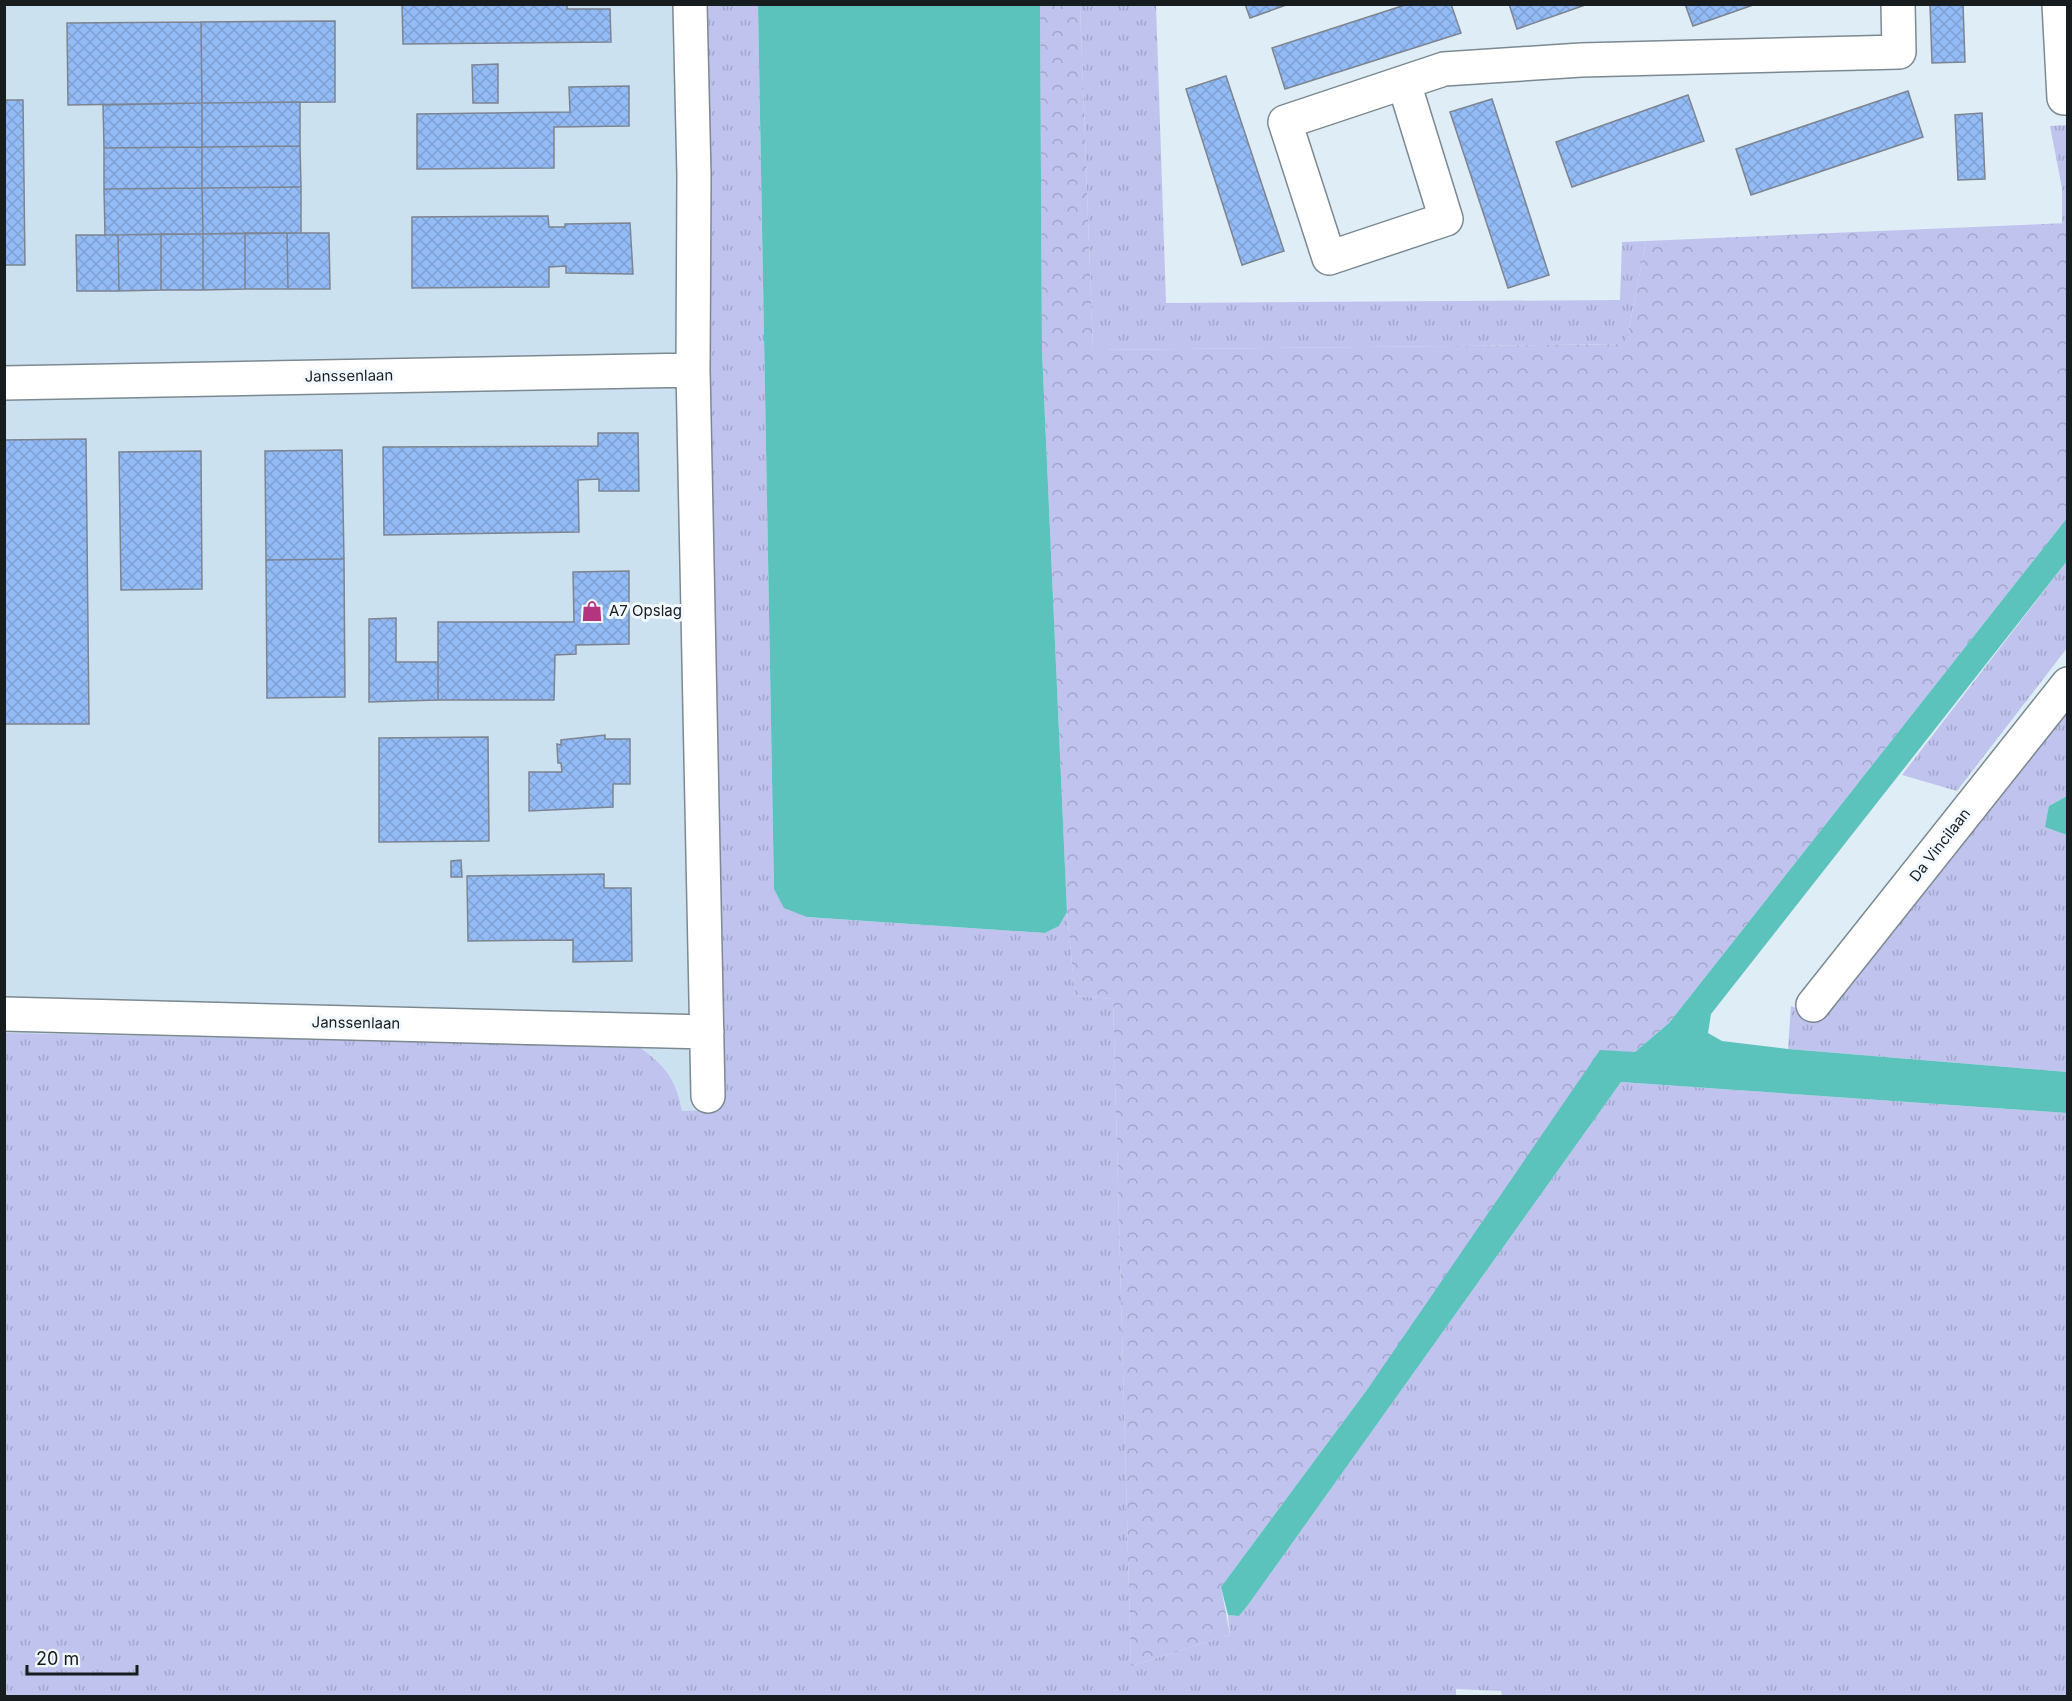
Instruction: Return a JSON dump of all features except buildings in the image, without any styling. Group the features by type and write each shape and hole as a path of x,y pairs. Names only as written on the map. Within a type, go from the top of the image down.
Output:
{"street":[{"path":"690,4 694,176 693,370 708,1096"},
{"path":"1404,83 1446,219 1329,258 1285,122 1444,69 1581,60 1899,52 1898,4"},
{"path":"2059,4 2064,98"},
{"name":"Janssenlaan","path":"4,383 693,370"},
{"name":"Da Vincilaan","path":"1813,1005 2067,684"},
{"name":"Janssenlaan","path":"4,1014 707,1032"}],"shaded area":[{"path":"5,5 758,5 750,1149 5,1166"},
{"path":"758,5 1040,5 1042,351 1067,912 1059,926 1045,933 807,917 784,908 774,889"},
{"path":"2067,518 2067,561 1711,1014 1708,1033 1722,1041 1788,1049 2067,1072 2067,1113 1621,1082 1248,1605 1239,1616 1228,1615 1221,1587 1369,1387 1600,1050 1635,1052 1669,1023"},
{"path":"2067,796 2067,835 2045,827 2049,806"}],"green space":[{"path":"704,5 758,5 774,889 807,917 1045,933 1059,926 1067,912 1075,996 1113,999 1131,1666 1230,1635 1228,1615 1239,1616 1248,1605 1621,1082 2067,1113 2067,1696 1502,1696 1501,1691 1456,1689 1456,1696 5,1696 5,1033 638,1046 667,1073 676,1089 682,1111 717,1110"},
{"path":"1040,5 1080,5 1093,350 1626,344 1646,241 2067,223 2067,518 1669,1023 1635,1052 1369,1387 1221,1587 1230,1635 1131,1666 1113,999 1075,996 1067,912 1042,351"},
{"path":"1080,5 1156,5 1166,303 1620,300 1622,242 1646,241 1626,344 1093,350"},
{"path":"2067,125 2067,223 2062,223 2062,188 2050,126"},
{"path":"2067,561 2067,648 1957,791 1902,775"},
{"path":"2067,706 2067,796 2049,806 2064,834 2067,835 2067,1072 1788,1049 1791,1006 1821,1020"}],"place":[{"name":"A7 Opslag","path":"592,611"}]}
